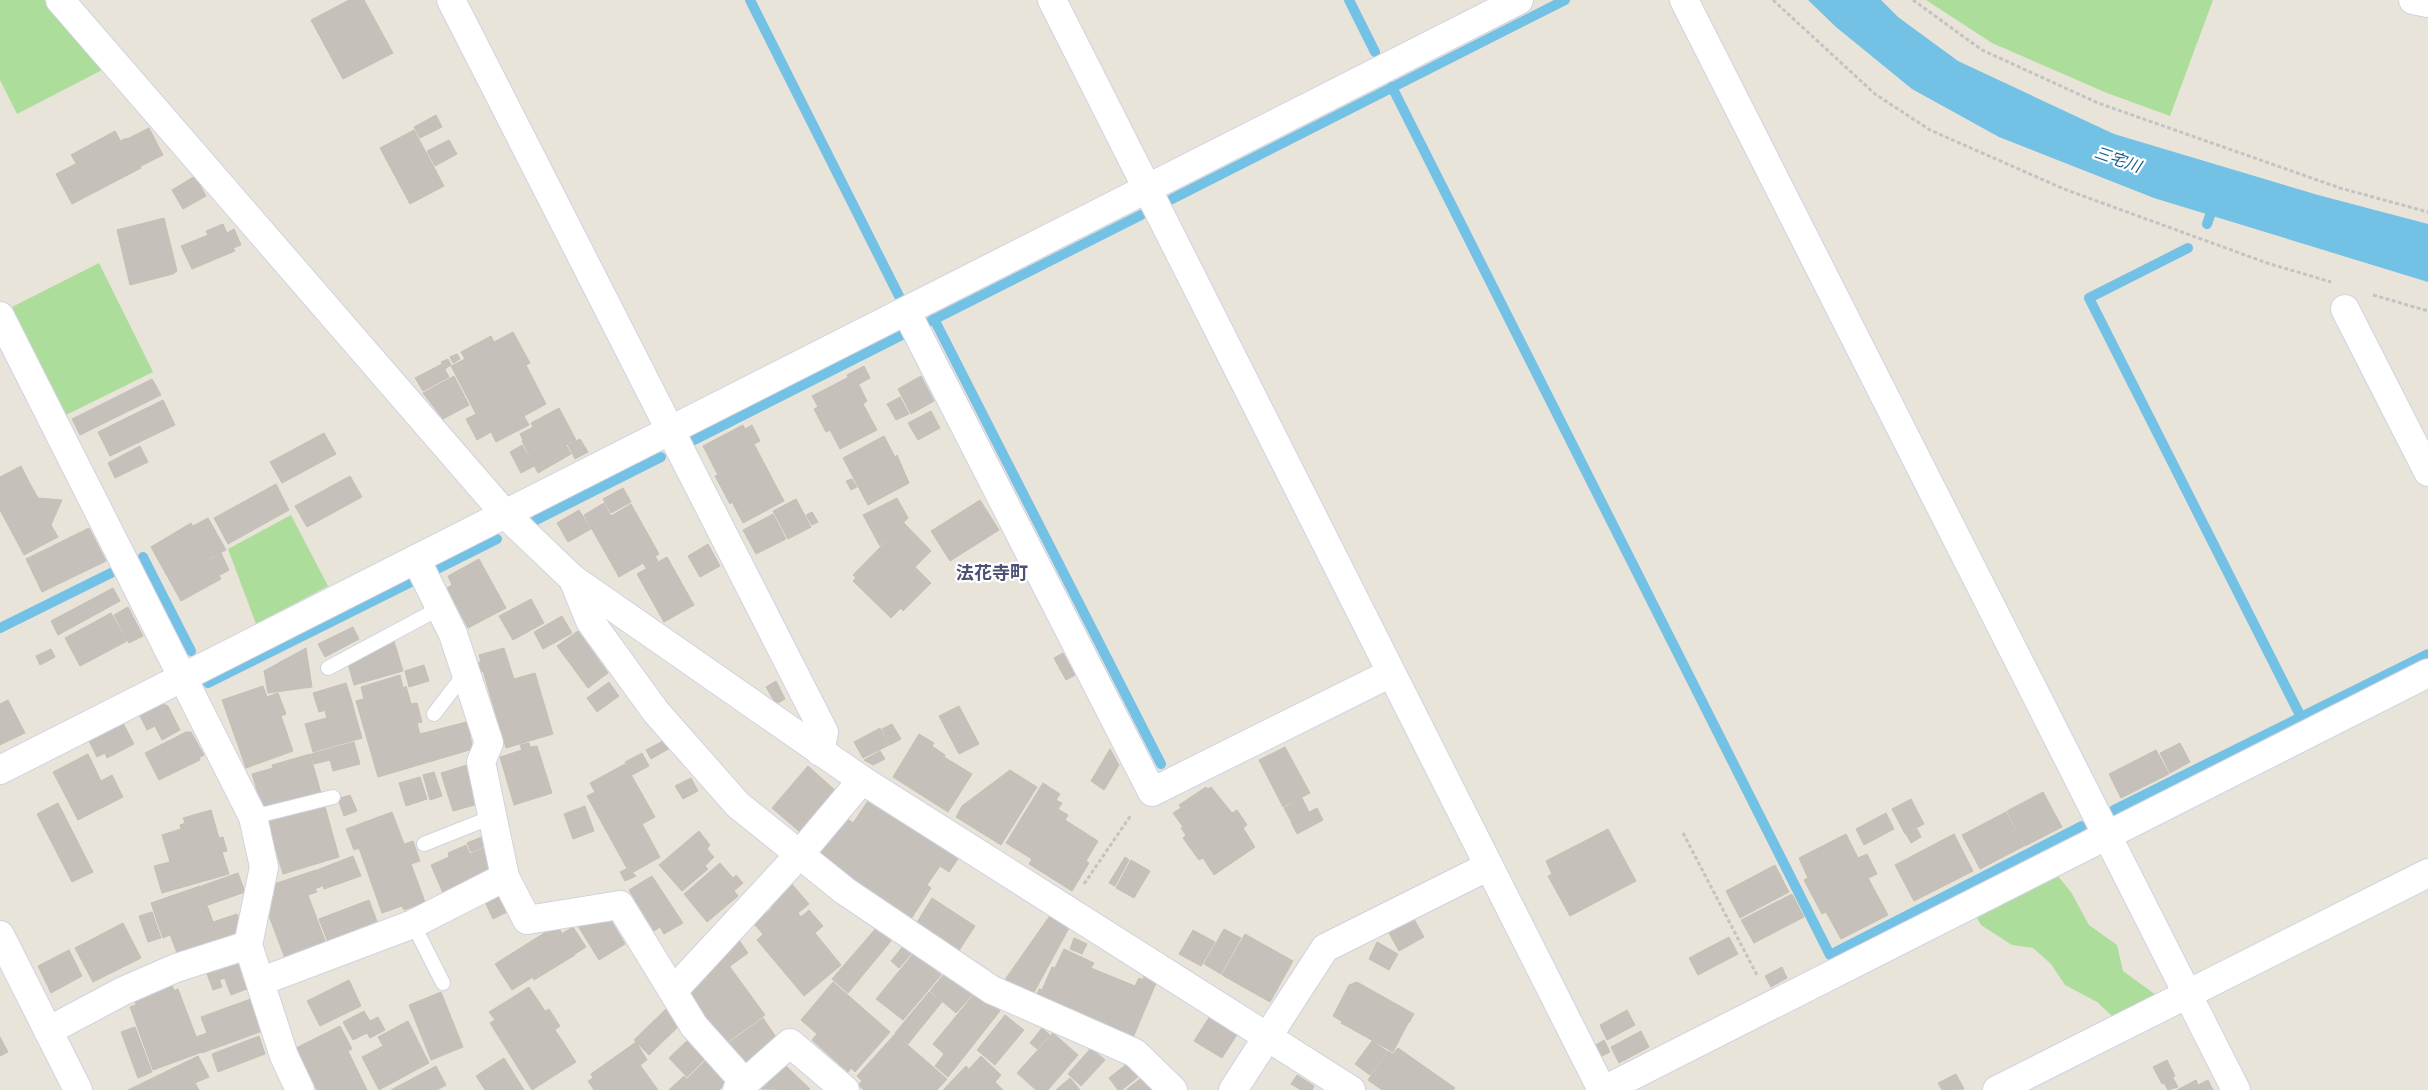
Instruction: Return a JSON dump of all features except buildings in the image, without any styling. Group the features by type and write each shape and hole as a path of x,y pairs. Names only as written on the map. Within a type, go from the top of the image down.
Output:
{"street":[{"path":"60,0 505,514 573,579 862,780 1351,1090"},
{"path":"450,0 824,732 820,752"},
{"path":"1052,0 1603,1090 2428,673"},
{"path":"0,770 1519,0"},
{"path":"1684,0 2236,1090"},
{"path":"2413,0 2428,3"},
{"path":"2342,297 2428,472"},
{"path":"906,311 1152,792 1392,673"},
{"path":"0,316 253,817 264,867 248,945 262,981 284,1056 300,1090"},
{"path":"416,559 453,634 489,743 481,762 492,817 505,877 527,920 620,905 694,1026 741,1086 790,1043 845,1090"},
{"path":"573,579 590,621 656,712 738,805 845,891 992,990 1135,1053 1173,1090"},
{"path":"673,991 799,855 862,780"},
{"path":"1233,1090 1325,948 1489,866"},
{"path":"1997,1090 2428,873"},
{"path":"262,981 413,924 505,877"},
{"path":"0,935 78,1090"},
{"path":"48,1030 132,987 176,968 248,945"}],"lane":[{"path":"328,668 440,608"},
{"path":"434,714 466,672"},
{"path":"253,817 333,796"},
{"path":"424,844 492,817"},
{"path":"413,924 443,984"}],"path":[{"path":"1773,0 1875,94 1930,130 2064,189 2267,263 2342,297"},
{"path":"1913,0 1982,50 2098,103 2340,188 2428,212"},
{"path":"2366,293 2428,311"},
{"path":"1068,910 1149,787"},
{"path":"1683,834 1772,1004"}],"green space":[{"path":"0,0 44,0 106,68 17,114 0,80"},
{"path":"1926,0 2213,0 2170,116 2107,93 1992,43"},
{"path":"99,263 153,372 66,415 12,307"},
{"path":"291,515 328,586 256,624 228,549"},
{"path":"2058,876 2071,892 2089,925 2117,945 2123,971 2156,995 2113,1017 2097,1002 2065,985 2051,964 2033,948 2012,945 1981,925 1976,916"}],"water":[{"name":"三宅川","path":"1808,0 1881,0 1898,17 1958,61 2114,134 2318,195 2428,224 2428,282 2154,198 1999,137 1912,89 1836,27"}],"waterway":[{"path":"750,0 899,296"},
{"path":"1349,0 1375,52"},
{"path":"1172,199 1565,0"},
{"path":"1392,87 1830,955 2082,826"},
{"path":"2207,224 2214,204"},
{"path":"931,321 1141,215"},
{"path":"2188,248 2089,298 2301,717 2428,654"},
{"path":"934,319 1161,764"},
{"path":"694,440 902,335"},
{"path":"536,520 661,457"},
{"path":"437,569 497,539"},
{"path":"143,557 191,651"},
{"path":"0,628 111,573"},
{"path":"206,680 208,683 411,582"},
{"path":"2114,810 2301,717"}],"district":[{"name":"法花寺町","path":"992,573"}]}
